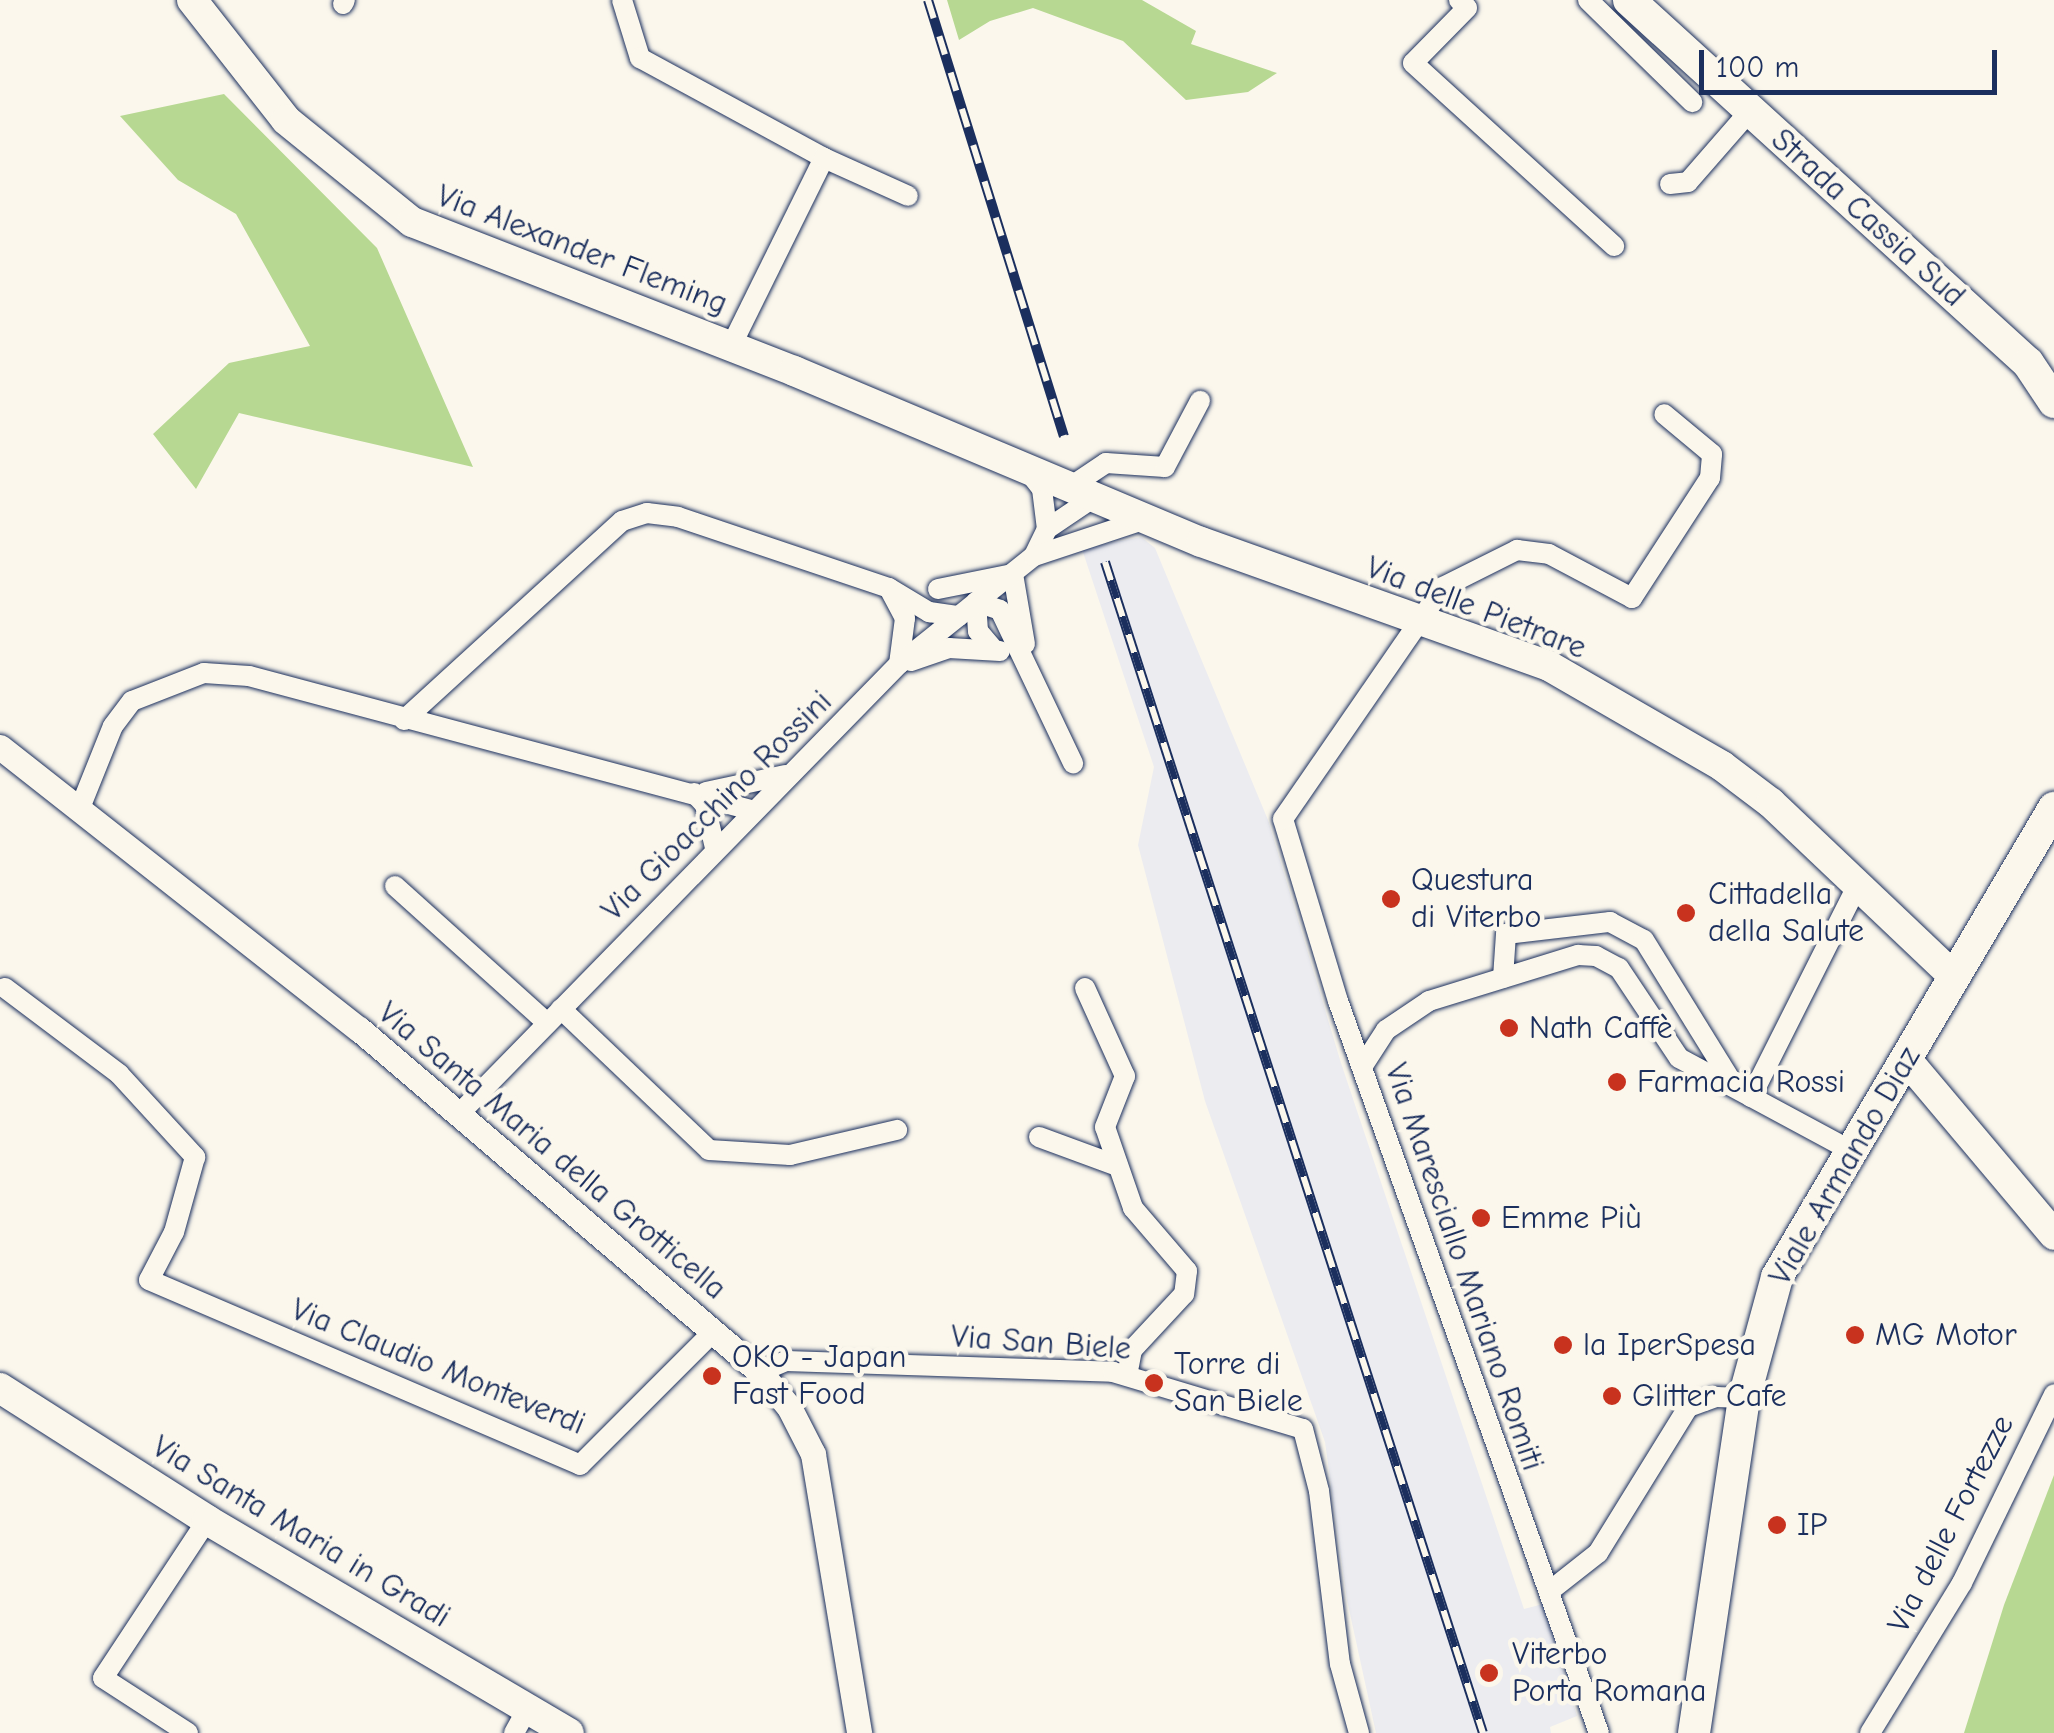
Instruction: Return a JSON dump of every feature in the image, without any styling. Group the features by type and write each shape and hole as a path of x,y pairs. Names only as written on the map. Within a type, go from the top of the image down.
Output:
{"main road":[{"name":"Via Alexander Fleming","path":"192,0 286,120 412,222 731,346 1021,465"},
{"name":"Strada Cassia Sud","path":"1629,0 2049,381"},
{"name":"Via delle Pietrare","path":"1021,465 1144,520 1548,666 1722,766 1771,804 1952,975"},
{"name":"Viale Armando Diaz","path":"1694,1733 1744,1398 1776,1277 2054,808"},
{"path":"1906,1060 2054,1236"},
{"name":"Via Santa Maria in Gradi","path":"0,1388 521,1721 569,1733"}],"street":[{"path":"622,0 640,58 824,158 908,196"},
{"path":"1459,0 1468,8 1413,63 1614,246"},
{"path":"1588,0 1692,102"},
{"path":"1670,184 1688,182 1750,111"},
{"path":"731,346 824,158"},
{"path":"1034,556 1047,529 1106,463 1165,467 1200,401"},
{"path":"1416,620 1444,587 1517,550 1549,554 1632,598 1710,478 1712,454 1664,414"},
{"path":"1021,465 1042,489 1047,529"},
{"path":"1064,542 1082,493"},
{"path":"404,720 622,522 647,513 678,517 889,588 929,612 958,616"},
{"path":"1034,556 1064,542 1144,520"},
{"name":"Via Gioacchino Rossini","path":"458,1116 751,810 900,664 1034,556"},
{"path":"889,588 938,588 1014,574 1028,658"},
{"path":"889,588 905,618 900,664 949,648 994,650 1028,658"},
{"path":"938,588 958,616"},
{"path":"994,650 978,632 976,602 1000,610 1028,658 1073,763"},
{"name":"Via Maresciallo Mariano Romiti","path":"1416,620 1282,819 1286,845 1503,1474 1551,1590 1600,1733"},
{"path":"80,808 113,726 132,701 204,673 249,676 751,810"},
{"name":"Via Santa Maria della Grotticella","path":"0,746 458,1116 760,1372 789,1407 813,1454 859,1733"},
{"path":"694,793 740,788 787,774"},
{"path":"740,788 751,810"},
{"path":"694,793 705,805 714,848"},
{"path":"395,886 709,1150 790,1155 896,1130"},
{"path":"1743,1092 1856,888"},
{"path":"1503,978 1506,934 1610,922 1644,940 1743,1092"},
{"path":"1362,1067 1403,1014 1578,955 1596,956 1619,968 1679,1058 1850,1150"},
{"name":"Via Claudio Monteverdi","path":"5,988 119,1074 195,1157 174,1232 150,1280 580,1464 712,1332"},
{"path":"1085,988 1126,1076 1105,1127 1133,1208 1187,1271 1184,1294 1132,1350 1127,1376"},
{"path":"1039,1137 1118,1166"},
{"name":"Via San Biele","path":"760,1372 786,1362 1127,1376 1302,1429 1310,1440 1340,1664 1358,1733"},
{"name":"Via delle Fortezze","path":"1870,1733 1962,1583 2054,1394"},
{"path":"1551,1590 1598,1553 1688,1408 1716,1397 1744,1398"},
{"path":"188,1733 104,1678 207,1520"}],"shaded area":[{"path":"1141,537 1155,548 1268,820 1341,1063 1524,1609 1543,1604 1577,1716 1550,1727 1551,1733 1376,1733 1347,1600 1325,1442 1205,1101 1138,845 1154,767 1082,549"}],"green space":[{"path":"947,0 1142,0 1196,31 1191,44 1277,73 1248,92 1186,100 1123,41 1033,8 990,21 959,40"},
{"path":"224,94 377,248 473,467 239,413 196,489 153,434 229,363 310,346 236,214 178,180 120,116"},
{"path":"2054,1475 2054,1733 1964,1733 2004,1605"}],"railway":[{"path":"928,0 1064,436"},
{"path":"1105,562 1483,1733"}],"place":[{"name":"Questura di Viterbo","path":"1391,899"},
{"name":"Cittadella della Salute","path":"1686,913"},
{"name":"Nath Caffè","path":"1509,1028"},
{"name":"Farmacia Rossi","path":"1617,1082"},
{"name":"Emme Più","path":"1481,1218"},
{"name":"MG Motor","path":"1855,1335"},
{"name":"la IperSpesa","path":"1563,1345"},
{"name":"OKO - Japan Fast Food","path":"712,1376"},
{"name":"Torre di San Biele","path":"1154,1383"},
{"name":"Glitter Cafe","path":"1612,1396"},
{"name":"IP","path":"1777,1525"},
{"name":"Viterbo Porta Romana","path":"1489,1673"}]}
